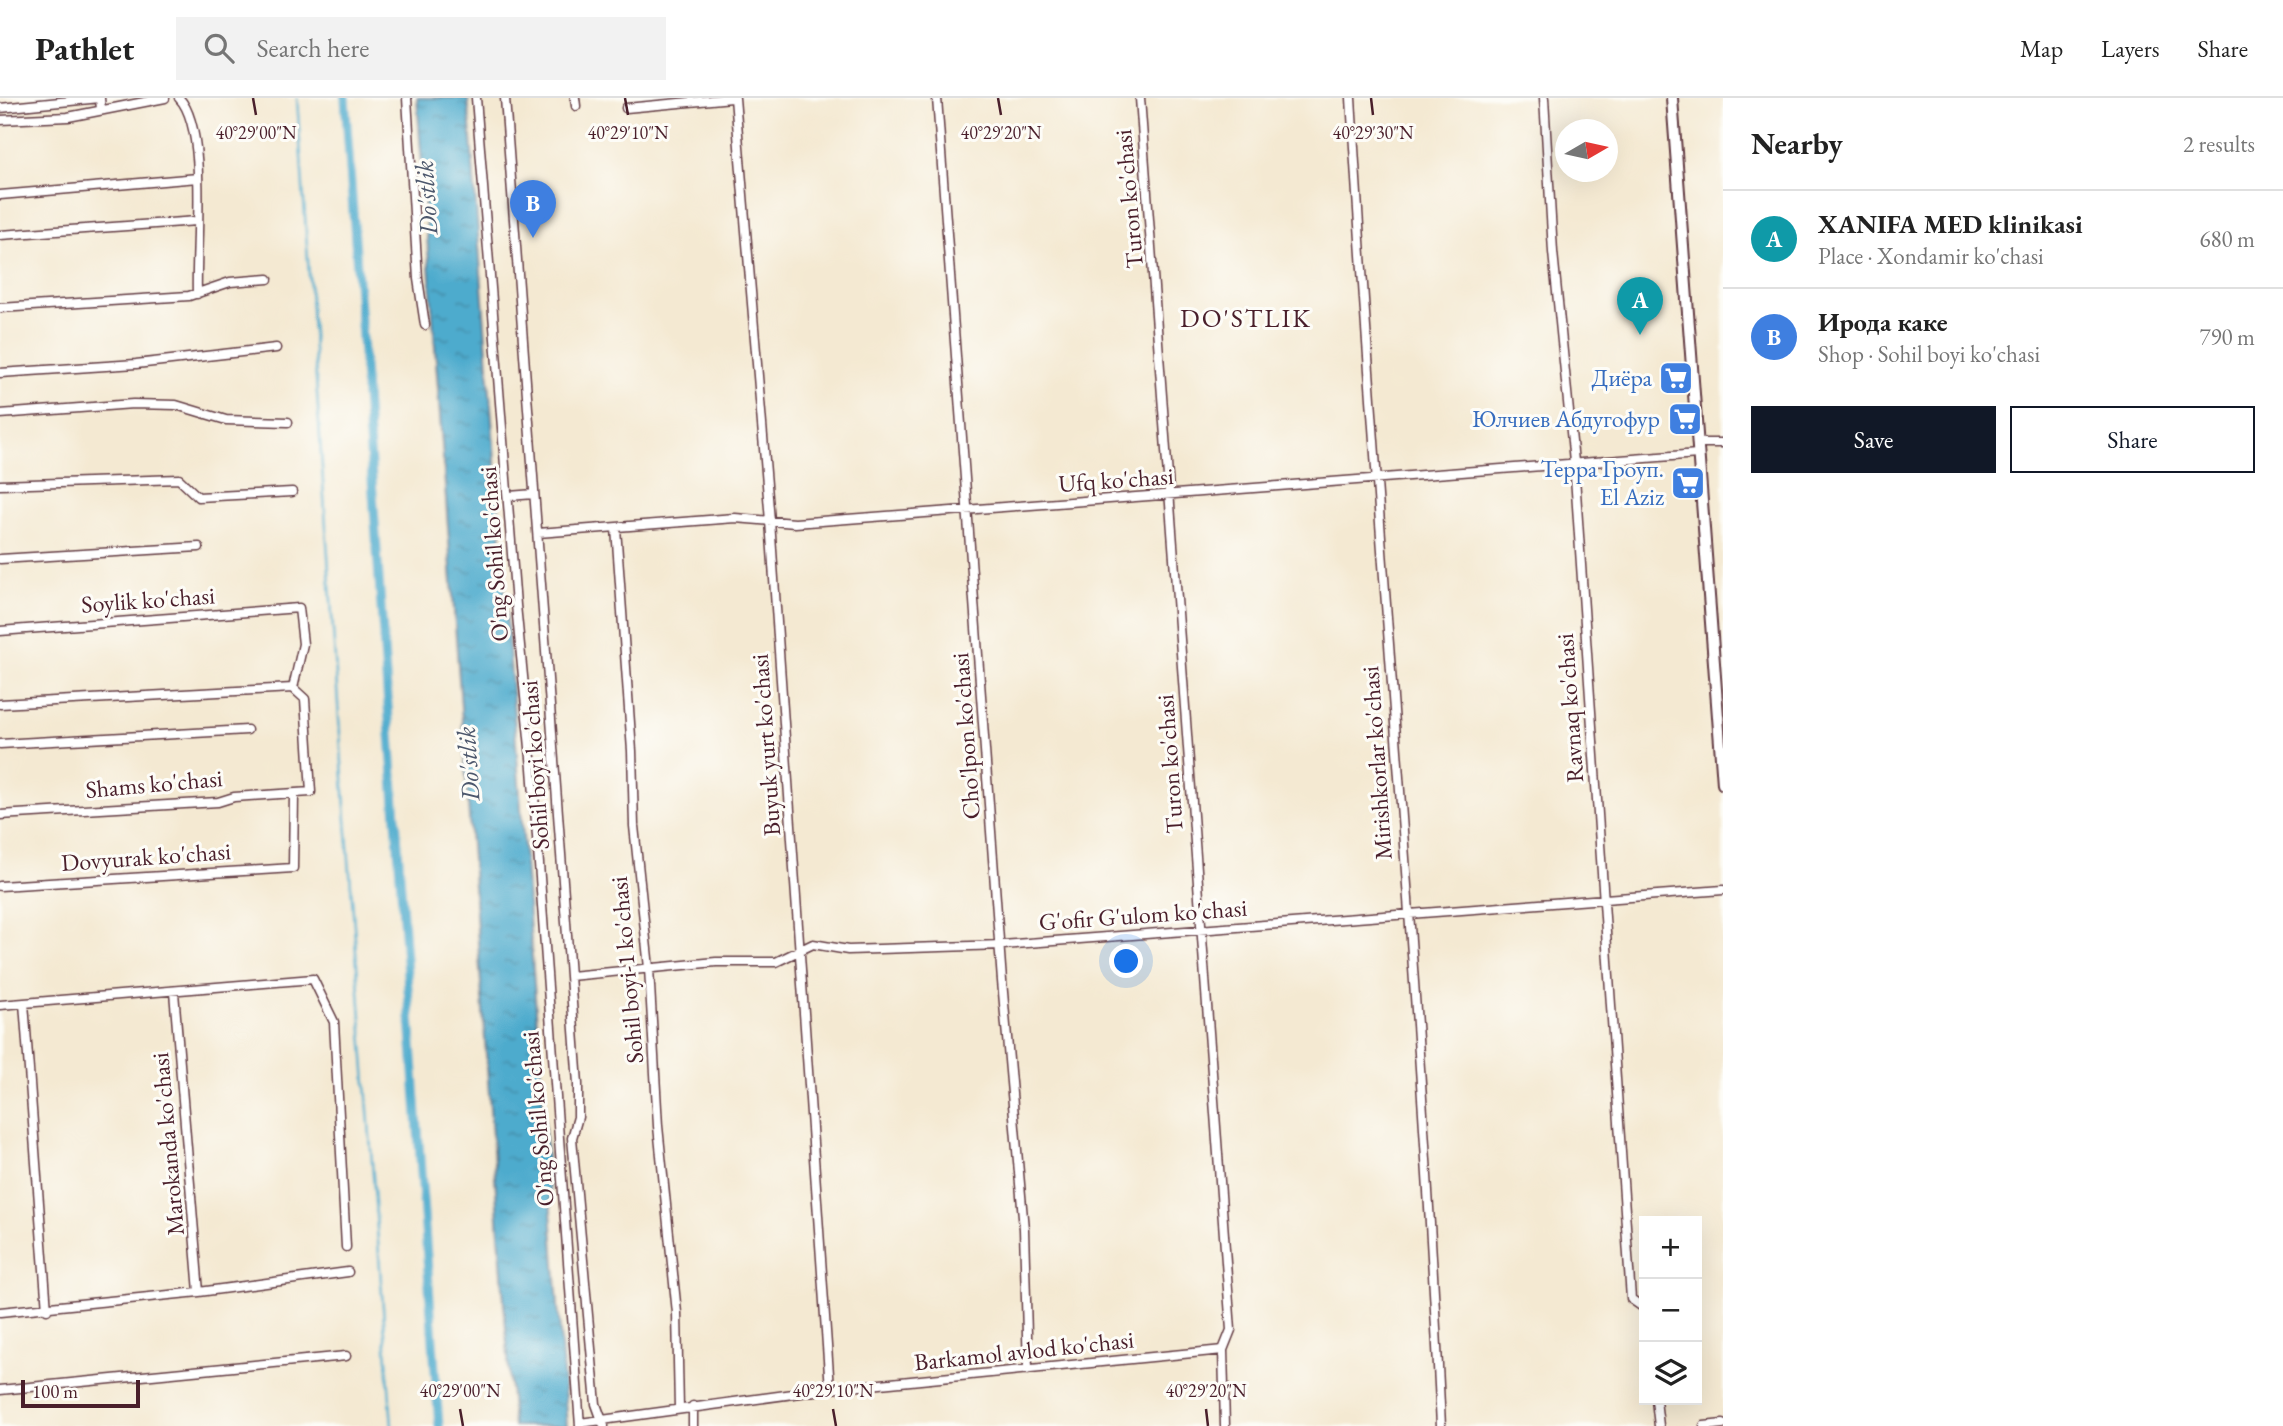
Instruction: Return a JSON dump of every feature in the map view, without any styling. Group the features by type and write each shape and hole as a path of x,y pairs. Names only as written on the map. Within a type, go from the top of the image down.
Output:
{"main road":[{"path":"1672,98 1723,784"}],"street":[{"path":"0,108 12,102 100,98 101,110"},
{"path":"0,120 68,117 165,98"},
{"path":"179,98 189,108 198,178 197,294"},
{"path":"407,98 418,279 425,325"},
{"name":"O'ng Sohil ko'chasi","path":"476,98 533,782 580,1424"},
{"name":"Sohil boyi ko'chasi","path":"505,98 578,1084 578,1117 572,1138 596,1404 603,1423"},
{"path":"626,108 733,98"},
{"name":"Buyuk yurt ko'chasi","path":"733,98 770,522 830,1389"},
{"name":"Cho'lpon ko'chasi","path":"937,98 1024,1229 1028,1370"},
{"name":"Turon ko'chasi","path":"1140,98 1169,495 1174,528 1231,1329 1223,1350 1225,1426"},
{"name":"Mirishkorlar ko'chasi","path":"1351,98 1376,477 1431,1207 1441,1426"},
{"name":"Ravnaq ko'chasi","path":"1544,98 1553,252 1574,462 1631,1299 1639,1305"},
{"path":"0,195 198,178"},
{"path":"0,235 197,221"},
{"path":"0,308 197,294 230,282 268,279"},
{"path":"0,373 136,364 276,348"},
{"path":"0,414 165,405 226,420 288,422"},
{"name":"Ufq ko'chasi","path":"538,533 735,518 795,523 1169,495 1574,462 1697,449 1723,443"},
{"path":"0,485 179,479 198,497 292,492"},
{"path":"509,496 534,494"},
{"name":"Sohil boyi-1 ko'chasi","path":"616,528 632,751 634,826 649,968 658,1126 677,1313 678,1409"},
{"path":"0,559 199,547"},
{"name":"Soylik ko'chasi","path":"0,631 299,608 303,644 293,688"},
{"path":"0,704 293,688"},
{"name":"Shams ko'chasi","path":"0,815 311,792 305,699 293,688"},
{"path":"0,744 247,730"},
{"name":"Dovyurak ko'chasi","path":"0,886 293,868 294,794"},
{"name":"G'ofir G'ulom ko'chasi","path":"570,975 716,962 776,962 813,944 848,950 1002,945 1723,890"},
{"path":"0,1005 313,979 334,1022 346,1247"},
{"name":"Marokanda ko'chasi","path":"174,992 199,1292"},
{"path":"24,1003 47,1310"},
{"path":"0,1312 47,1310 348,1272"},
{"name":"Barkamol avlod ko'chasi","path":"580,1424 603,1423 692,1406 830,1389 1223,1350"},
{"path":"0,1390 346,1356"},
{"path":"1657,1405 1659,1426"},
{"path":"692,1406 693,1426"},
{"path":"1704,1426 1723,1424"}],"water":[{"name":"Do'stlik","path":"417,98 468,98 567,1426 513,1426"}],"waterway":[{"path":"297,98 345,807 392,1426"},
{"path":"345,98 439,1426"}],"place":[{"name":"Ирода каке","path":"533,238"},
{"name":"XANIFA MED klinikasi","path":"1640,335"},
{"name":"Диёра","path":"1676,378"},
{"name":"Юлчиев Абдугофур","path":"1685,419"},
{"name":"Терра Гроуп. El Aziz","path":"1688,483"}],"district":[{"name":"DO'STLIK","path":"1246,318"}]}
